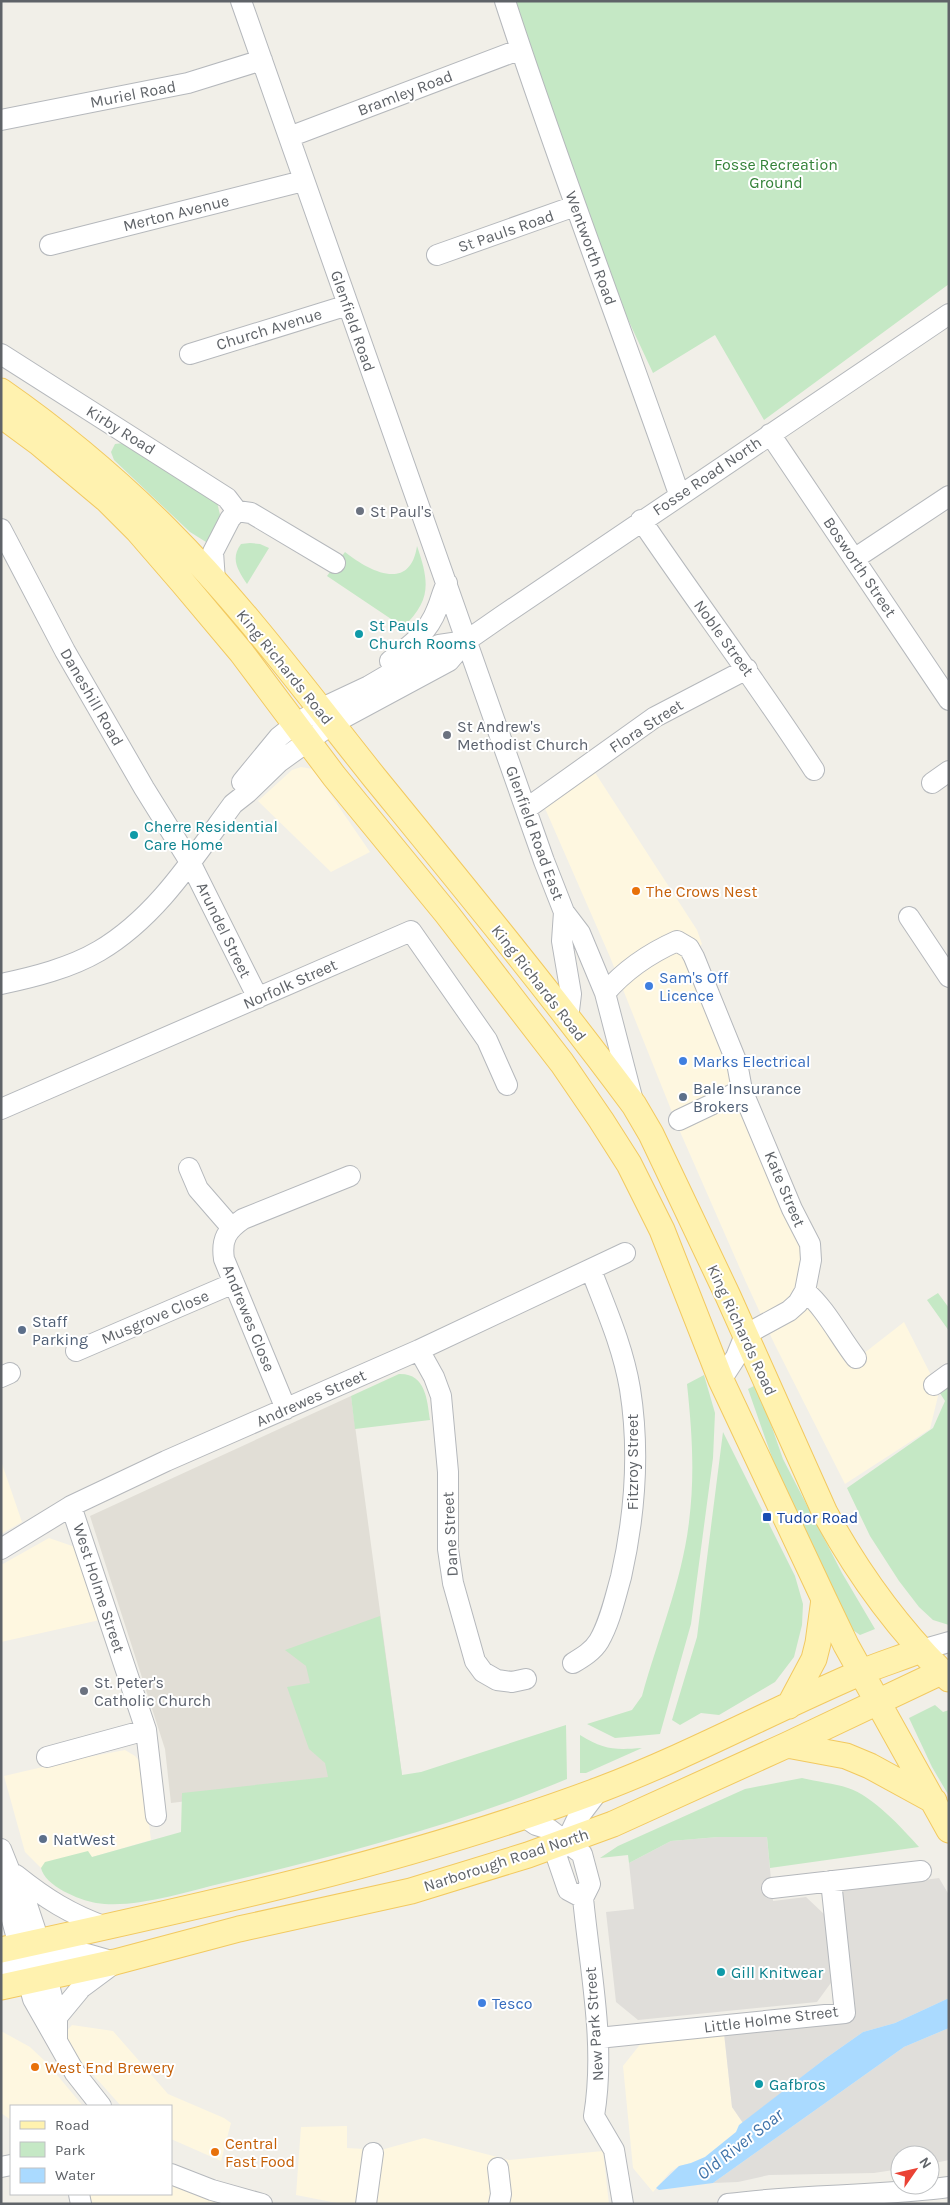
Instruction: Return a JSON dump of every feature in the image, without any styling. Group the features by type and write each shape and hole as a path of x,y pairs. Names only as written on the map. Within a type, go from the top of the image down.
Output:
{"main road":[{"name":"King Richards Road","path":"1,391 65,439 120,485 168,531 215,581 326,716 634,1105 651,1134 746,1335 825,1513 840,1540 898,1624 921,1650 946,1673"},
{"name":"King Richards Road","path":"1,415 74,471 138,531 241,652 301,733 447,914 562,1063 629,1164 662,1230 721,1380 824,1599 878,1702 949,1830"},
{"path":"562,1063 568,1020"},
{"path":"789,1706 814,1659 824,1599"},
{"path":"1,1987 29,1960 106,1927 376,1862 496,1826 599,1790 674,1760 862,1672 921,1650"},
{"name":"Narborough Road North","path":"29,1960 115,1962 239,1929 411,1891 566,1842 613,1824 878,1702 946,1673"},
{"path":"787,1745 854,1759 934,1801"}],"street":[{"name":"Glenfield Road","path":"241,1 466,641"},
{"name":"Wentworth Road","path":"505,1 575,206 639,377 679,494"},
{"name":"Bramley Road","path":"289,137 521,49"},
{"name":"Muriel Road","path":"1,120 188,83 262,60"},
{"name":"Merton Avenue","path":"50,245 303,181"},
{"name":"St Pauls Road","path":"437,255 575,206"},
{"name":"Church Avenue","path":"190,354 348,305"},
{"name":"Fosse Road North","path":"466,641 679,494 949,314"},
{"name":"Kirby Road","path":"1,354 227,498 237,511 251,513 335,563"},
{"name":"Bosworth Street","path":"770,434 949,700"},
{"path":"854,559 949,496"},
{"path":"215,581 213,552 230,519 237,511"},
{"name":"Noble Street","path":"641,520 693,596 747,669 810,764"},
{"name":"Daneshill Road","path":"1,529 65,652 144,788 190,862"},
{"path":"326,716 343,697 425,632 438,607 440,597 447,583"},
{"path":"343,697 369,686 439,645 466,641"},
{"path":"1,984 68,965 99,951 139,920 161,899 233,804 279,762 301,733 326,716 449,662 466,641"},
{"name":"Glenfield Road East","path":"466,641 564,912 580,933 605,993 634,1105"},
{"name":"Flora Street","path":"526,809 655,717 747,669"},
{"path":"932,783 949,771"},
{"name":"Arundel Street","path":"190,862 258,998"},
{"name":"Glenfield Road East","path":"564,912 562,941 571,994 568,1020"},
{"path":"909,918 949,977"},
{"name":"Norfolk Street","path":"1,1109 411,931 486,1040 507,1085"},
{"name":"Kate Street","path":"605,993 626,972 645,958 677,941 689,948 694,958 736,1063 742,1090 792,1209 810,1244 811,1260 804,1291 798,1303 789,1311 746,1335"},
{"path":"680,1120 742,1090"},
{"path":"189,1168 198,1189 231,1228 244,1219 350,1176"},
{"name":"Andrewes Close","path":"231,1228 224,1237 222,1248 224,1259 286,1409"},
{"name":"Andrewes Street","path":"1,1549 71,1506 166,1461 419,1350 625,1253"},
{"name":"Fitzroy Street","path":"587,1661 606,1624 628,1547 634,1505 635,1462 634,1425 626,1371 618,1337 590,1270"},
{"name":"Musgrove Close","path":"76,1350 234,1283"},
{"path":"804,1291 815,1300 856,1358"},
{"path":"721,1380 736,1357 746,1335"},
{"name":"Dane Street","path":"419,1350 434,1377 441,1396 448,1472 448,1549 450,1566 474,1661 483,1672 498,1680 512,1682 526,1679"},
{"name":"West Holme Street","path":"71,1506 146,1730 156,1816"},
{"path":"921,1650 949,1642"},
{"path":"47,1757 146,1730"},
{"name":"New Park Street","path":"599,1790 576,1819 566,1842 556,1855 568,1890 583,1898 598,2038 598,2092 594,2116 614,2150 623,2204"},
{"path":"523,1816 536,1825 549,1829 566,1842"},
{"path":"1,1849 9,1869 7,1902 29,1960 57,2017 57,2040"},
{"path":"9,1869 50,1901 67,1911 106,1927"},
{"path":"772,1888 920,1871"},
{"name":"Little Holme Street","path":"598,2038 845,2012 831,1881"},
{"path":"1,1967 29,1960"},
{"path":"29,1960 38,2010 75,2073 100,2105"},
{"path":"57,2017 81,1988 115,1962"},
{"path":"366,2204 373,2153"},
{"path":"498,2168 501,2194 500,2204"},
{"path":"172,2174 212,2190 262,2204"},
{"path":"728,2204 835,2194 912,2198 949,2187"}],"shaded area":[{"path":"301,767 313,769 370,852 331,872 258,801 292,770"},
{"path":"594,771 697,930 702,944 692,954 792,1209 809,1275 863,1354 904,1322 932,1377 938,1396 930,1429 845,1484 774,1343 745,1280 678,1127 610,957 544,806"},
{"path":"351,1396 402,1775 171,1803 165,1749 90,1516"},
{"path":"1,1461 22,1522 1,1534"},
{"path":"49,1538 78,1548 100,1620 1,1642 1,1565"},
{"path":"125,1750 135,1756 142,1764 151,1840 61,1866 41,1868 25,1852 4,1776"},
{"path":"718,1837 767,1837 773,1901 806,1897 825,1915 833,1980 817,2002 638,2020 616,2002 606,1912 634,1909 629,1863 671,1841"},
{"path":"939,1878 949,1895 949,1998 895,2023 863,2032 826,2058 743,2123 732,2107 724,2033 853,2017 840,1891"},
{"path":"72,2025 113,2031 168,2094 224,2118 231,2123 221,2161 172,2139 172,2105 120,2105 63,2041 64,2034"},
{"path":"949,2028 949,2160 940,2162 940,2145 890,2145 890,2171 874,2173 769,2175 738,2182 713,2183 904,2047"},
{"path":"1,2031 30,2047 47,2063 82,2105 10,2105 10,2119 1,2113"},
{"path":"724,2033 732,2107 743,2123 736,2132 705,2157 679,2166 670,2172 653,2192 633,2168 623,2066 642,2042"},
{"path":"347,2126 347,2148 381,2150 424,2138 509,2160 603,2151 609,2204 342,2204 296,2195 301,2127"},
{"path":"172,2183 227,2204 89,2204 87,2195 172,2195"}],"green space":[{"name":"Fosse Recreation Ground","path":"505,1 949,1 949,284 764,420 715,335 653,373 575,206"},
{"path":"123,443 217,502 221,519 217,536 206,542 190,532 114,460 111,452 115,444"},
{"path":"241,544 260,544 269,548 247,584 238,569 236,555"},
{"path":"417,546 424,570 425,590 419,608 403,627 327,576 345,552 376,571 397,574 406,569 413,561"},
{"path":"938,1293 949,1308 949,1331 927,1300"},
{"path":"399,1374 415,1378 420,1383 426,1396 430,1420 355,1429 351,1396"},
{"path":"704,1375 715,1413 713,1458 691,1624 660,1734 615,1738 587,1724 632,1710 642,1696 675,1588 686,1544 692,1487 692,1453 687,1384"},
{"path":"949,1382 949,1625 933,1620 919,1607 899,1581 870,1536 847,1488 933,1428 945,1401 938,1390"},
{"path":"754,1386 767,1413 783,1459 842,1573 875,1629 860,1635 850,1628 776,1469 748,1389"},
{"path":"723,1432 795,1576 803,1604 802,1625 794,1657 775,1682 719,1715 701,1713 680,1725 672,1720 697,1637"},
{"path":"380,1616 402,1775 421,1772 566,1725 567,1779 483,1811 397,1838 160,1899 127,1904 96,1903 81,1899 64,1891 49,1881 44,1875 41,1868 45,1862 88,1851 92,1857 181,1832 182,1793 328,1777 325,1763 309,1749 287,1687 310,1683 306,1666 285,1650"},
{"path":"935,1705 943,1712 949,1710 949,1796 932,1767 909,1718"},
{"path":"580,1735 596,1744 610,1748 642,1748 586,1773 580,1773"},
{"path":"802,1778 843,1786 858,1792 886,1813 919,1847 770,1868 767,1837 718,1837 671,1841 629,1863 628,1855 600,1858 618,1846 745,1789"}],"water":[{"name":"Old River Soar","path":"949,1998 949,2028 904,2047 713,2183 659,2190 656,2188 679,2166 705,2157 736,2132 739,2125 863,2032 895,2023"}],"place":[{"name":"St Paul's","path":"360,511"},
{"name":"St Pauls Church Rooms","path":"359,634"},
{"name":"St Andrew's Methodist Church","path":"447,735"},
{"name":"Cherre Residential Care Home","path":"134,835"},
{"name":"The Crows Nest","path":"636,891"},
{"name":"Sam's Off Licence","path":"649,986"},
{"name":"Marks Electrical","path":"683,1061"},
{"name":"Bale Insurance Brokers","path":"683,1097"},
{"name":"Staff Parking","path":"22,1330"},
{"name":"Tudor Road","path":"767,1517"},
{"name":"St. Peter's Catholic Church","path":"84,1691"},
{"name":"NatWest","path":"43,1839"},
{"name":"Gill Knitwear","path":"721,1972"},
{"name":"Tesco","path":"482,2003"},
{"name":"West End Brewery","path":"35,2067"},
{"name":"Gafbros","path":"759,2084"},
{"name":"Central Fast Food","path":"215,2152"}]}
